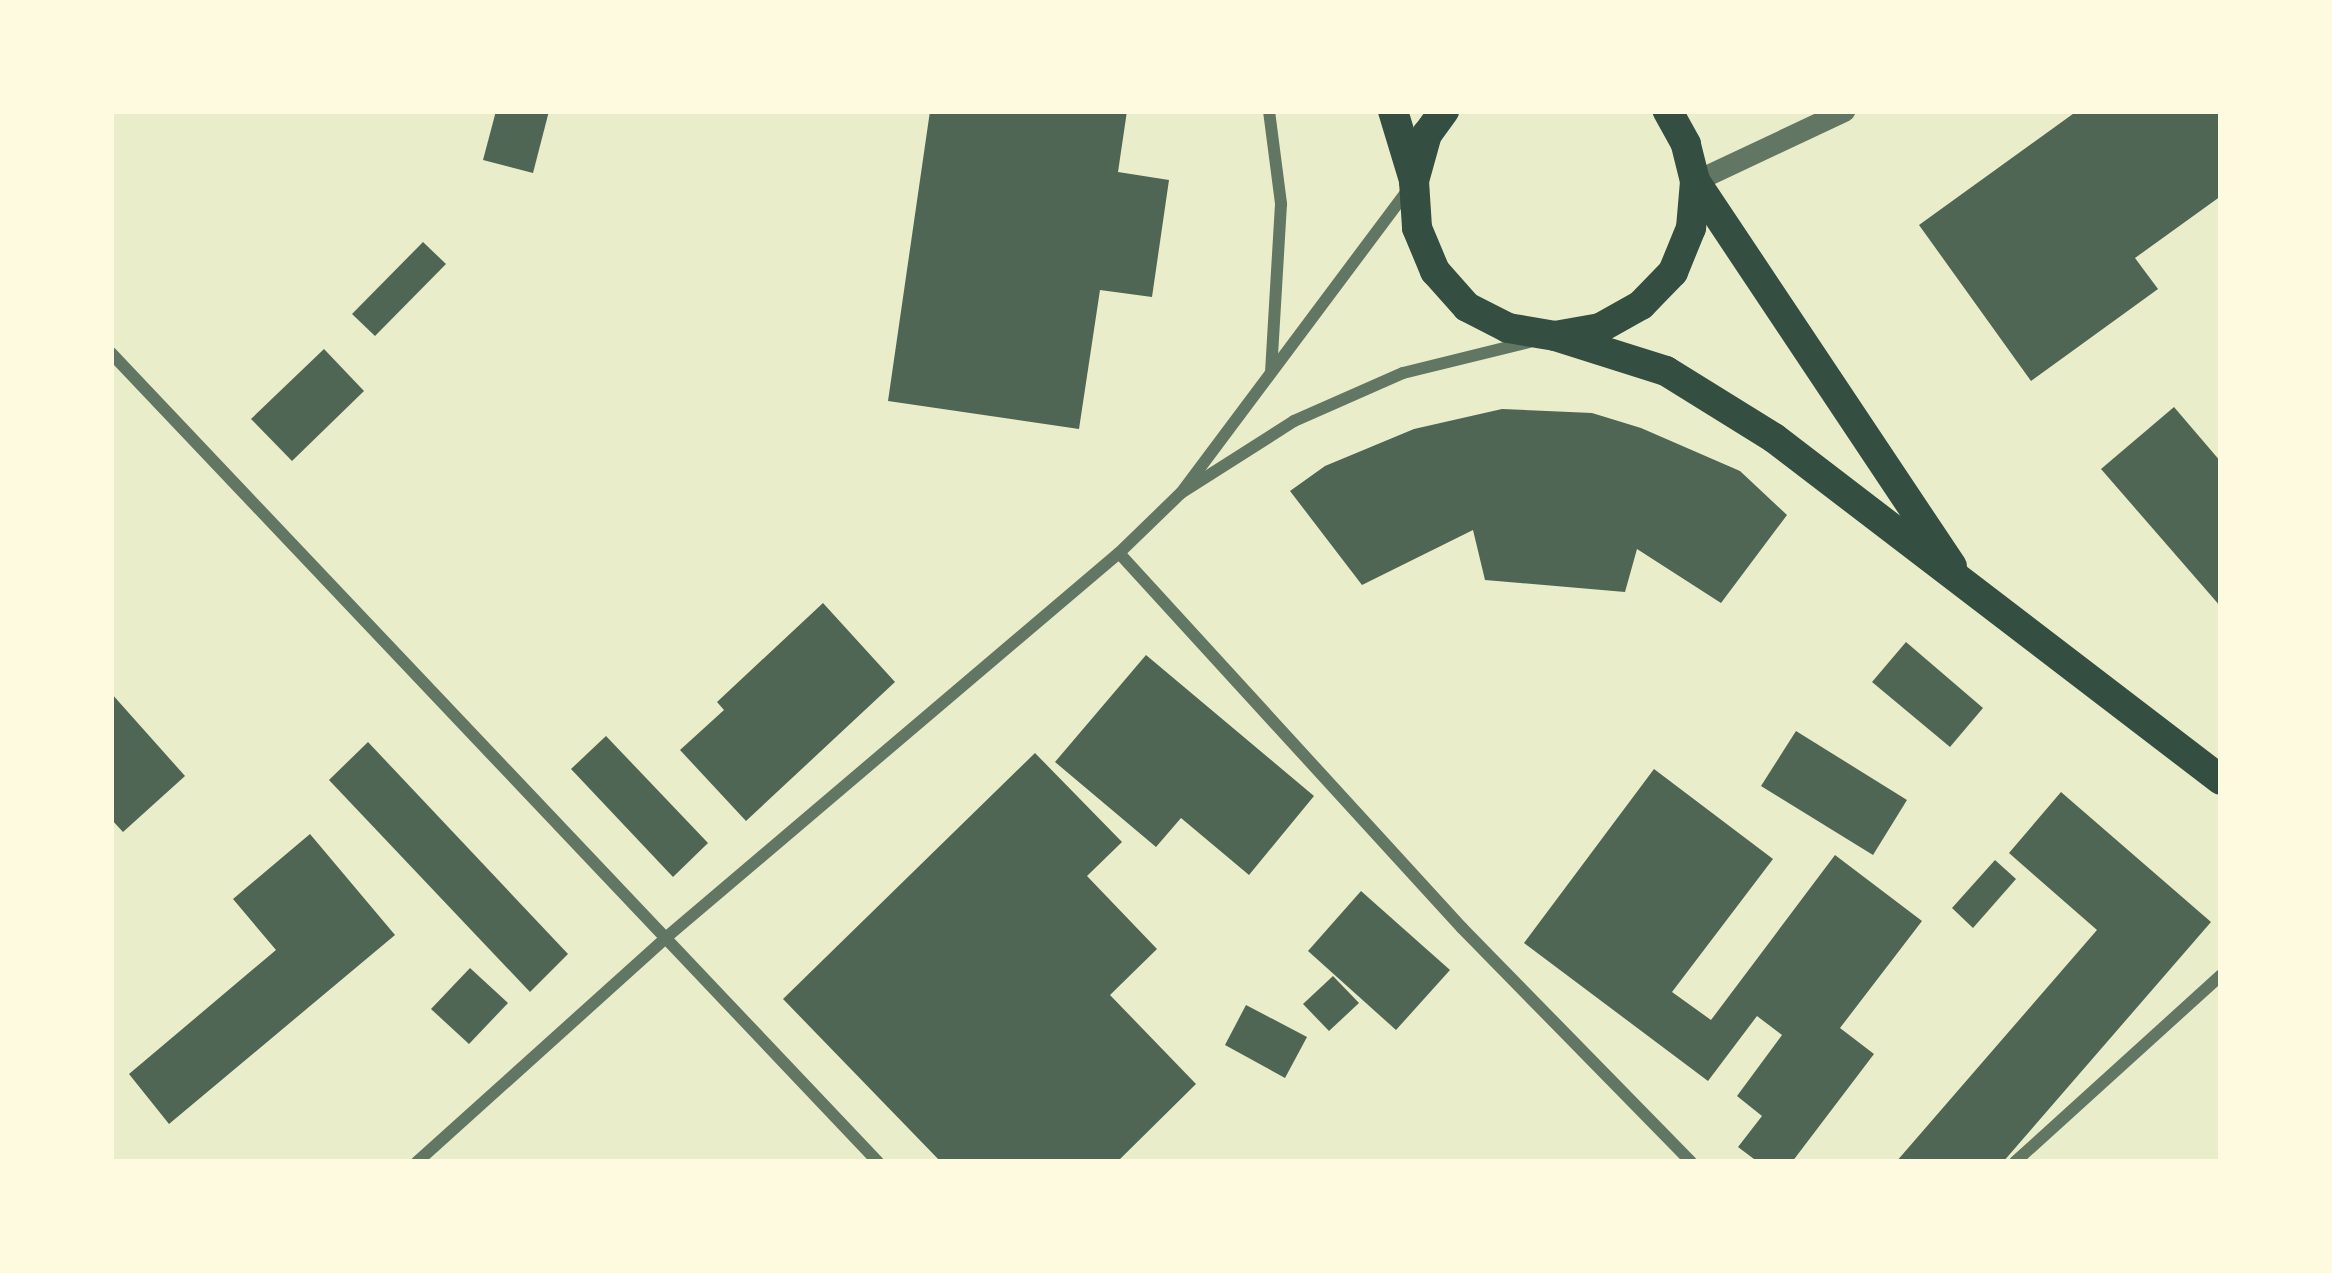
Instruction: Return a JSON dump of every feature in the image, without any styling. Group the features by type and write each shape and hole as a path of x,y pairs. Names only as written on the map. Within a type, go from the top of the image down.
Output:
{"main road":[{"path":"1393,111 1414,181 1417,228 1435,271 1467,307 1508,328 1555,336 1666,371 1774,438 1968,591 2221,780"},
{"path":"1414,181 1427,134 1444,111"},
{"path":"1555,336 1600,328 1641,305 1673,272 1691,228 1695,181 1686,144 1668,111"},
{"path":"1695,181 1968,591"}],"street":[{"path":"1269,111 1280,204 1271,372"},
{"path":"1695,181 1844,111"},
{"path":"417,1162 669,935 1119,553 1181,493 1414,181"},
{"path":"1181,493 1294,421 1403,374 1555,336"},
{"path":"111,352 669,935 878,1162"},
{"path":"1119,553 1462,928 1691,1162"},
{"path":"2015,1162 2221,975"}],"building":[{"path":"496,111 549,111 533,173 483,160"},
{"path":"930,111 1127,111 1118,172 1169,180 1152,297 1100,290 1079,429 888,401"},
{"path":"2077,111 2221,111 2221,196 2135,258 2158,289 2031,381 1919,225"},
{"path":"423,242 446,264 375,336 352,314"},
{"path":"324,349 364,391 292,461 251,419"},
{"path":"2174,407 2221,462 2221,607 2101,469"},
{"path":"1502,409 1592,413 1641,428 1740,471 1787,515 1721,603 1637,549 1625,592 1485,580 1473,530 1362,585 1290,491 1325,466 1414,429"},
{"path":"823,603 895,682 746,821 680,750 724,710 717,702"},
{"path":"1906,642 1983,708 1950,747 1872,682"},
{"path":"1146,655 1314,796 1249,875 1181,818 1156,847 1055,762"},
{"path":"111,693 185,776 123,832 111,819"},
{"path":"1796,731 1907,800 1873,855 1761,786"},
{"path":"606,736 708,843 673,877 571,769"},
{"path":"368,742 568,954 530,992 329,780"},
{"path":"1035,753 1122,842 1087,876 1157,949 1110,995 1196,1084 1117,1162 941,1162 783,999"},
{"path":"1654,769 1773,859 1672,992 1711,1020 1835,855 1922,921 1840,1028 1874,1054 1792,1162 1758,1162 1738,1147 1762,1116 1737,1096 1782,1035 1757,1016 1708,1081 1524,943"},
{"path":"2061,792 2211,922 2003,1162 1896,1162 2097,930 2009,853"},
{"path":"310,834 395,935 169,1124 129,1074 276,950 233,899"},
{"path":"1995,860 2016,879 1973,928 1952,908"},
{"path":"1361,891 1450,970 1396,1030 1308,951"},
{"path":"470,968 508,1003 469,1044 431,1009"},
{"path":"1333,976 1359,1003 1329,1031 1303,1004"},
{"path":"1246,1005 1307,1037 1285,1078 1225,1045"}]}
